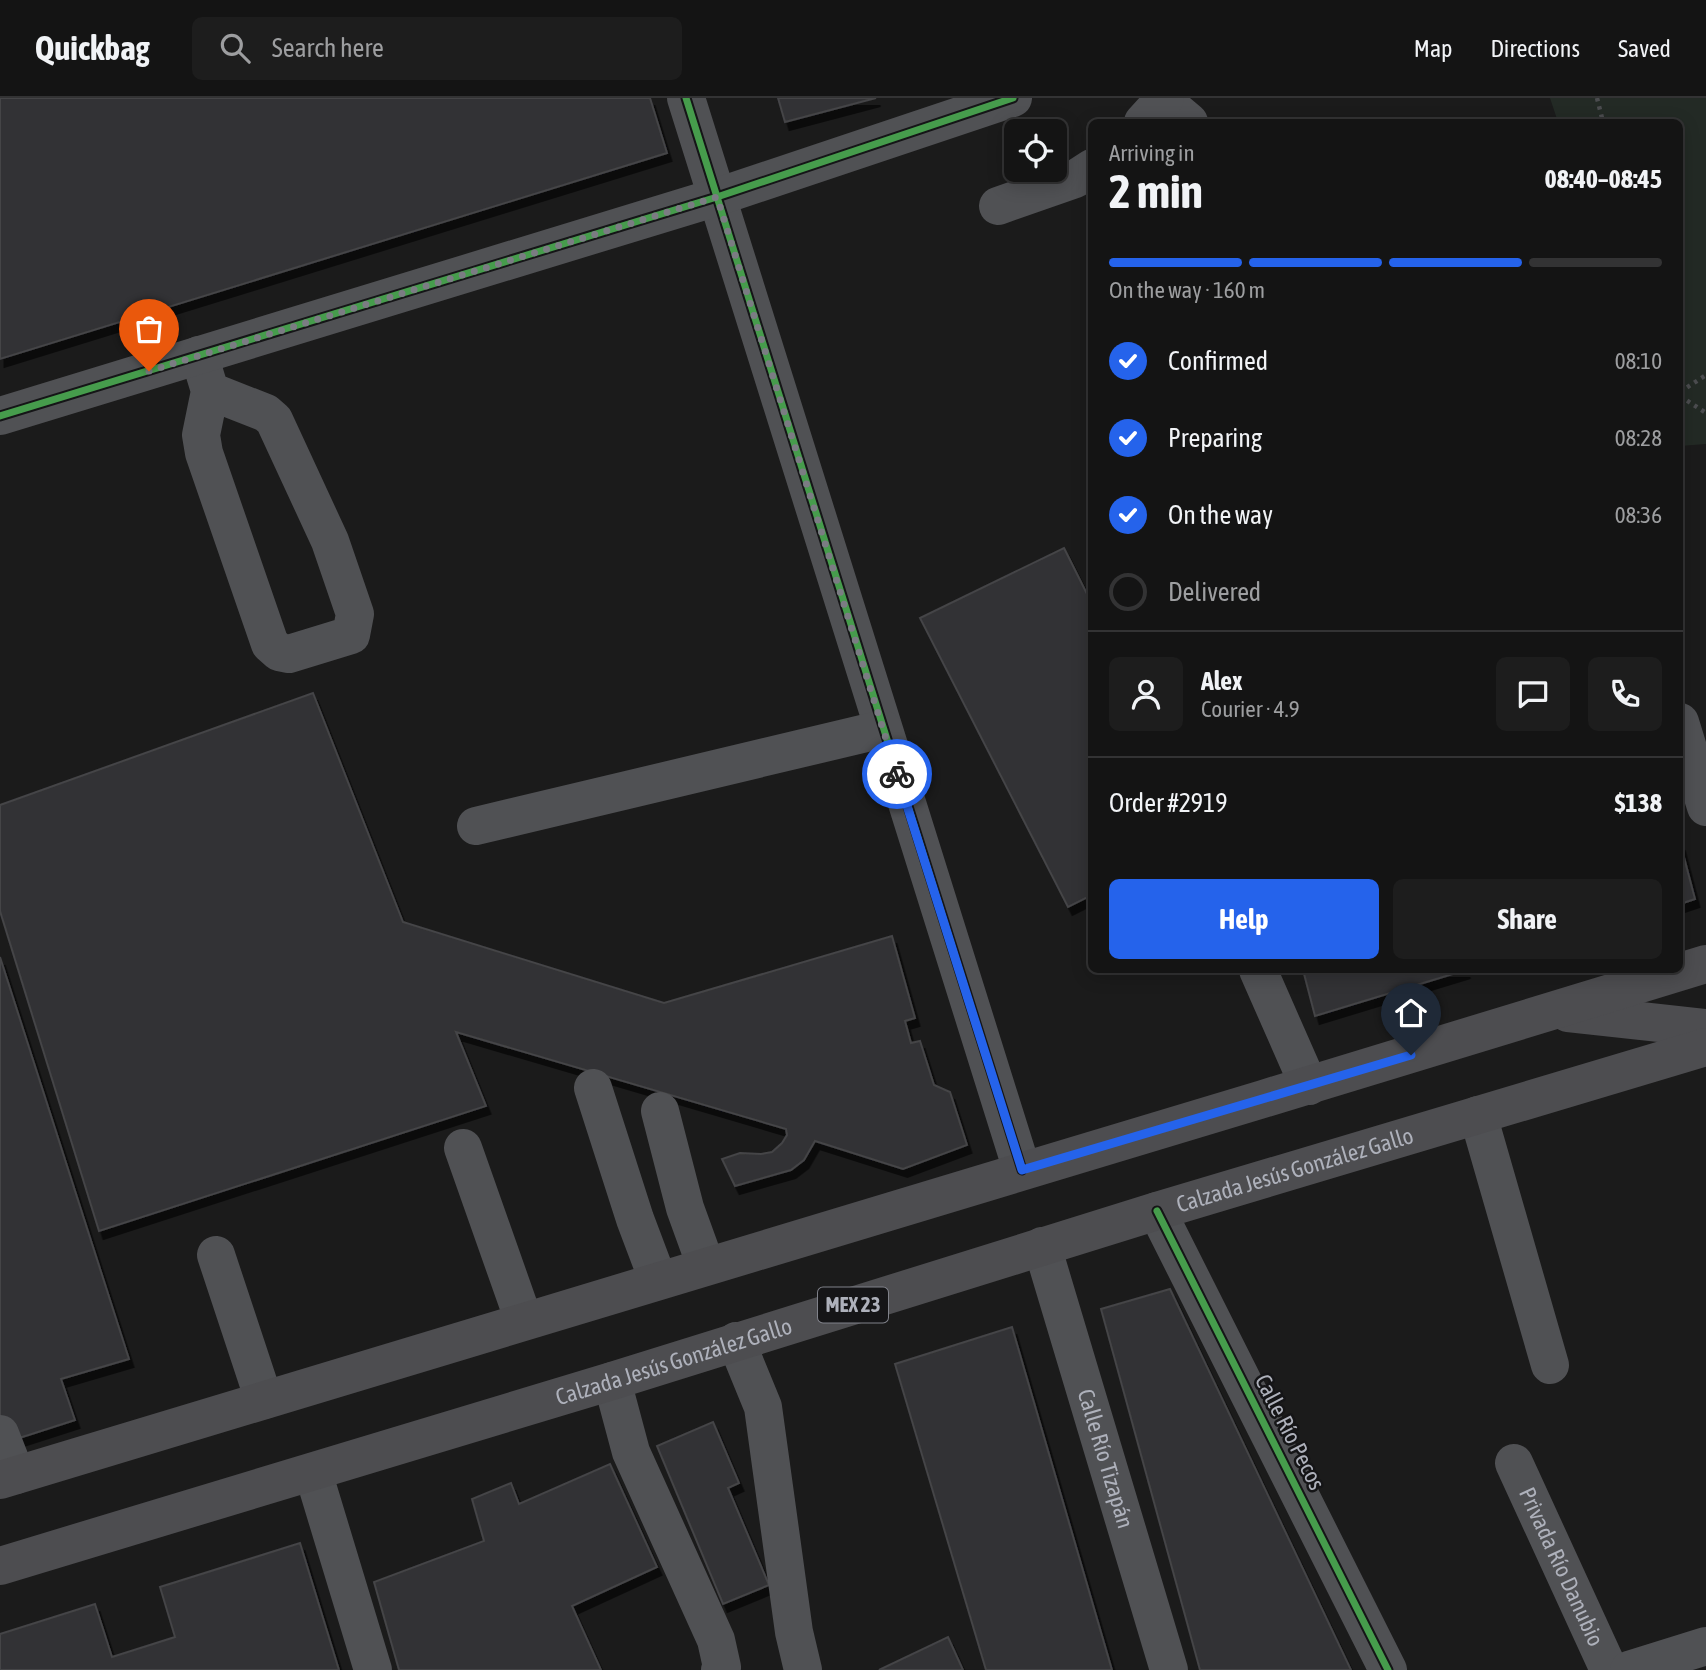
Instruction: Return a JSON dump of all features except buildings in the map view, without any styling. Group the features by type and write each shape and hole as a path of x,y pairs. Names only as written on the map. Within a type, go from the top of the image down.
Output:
{"main road":[{"path":"1683,971 1706,964"},
{"path":"8,1478 1677,973"},
{"path":"1552,1011 1706,1028"},
{"name":"Calzada Jesús González Gallo","path":"0,1566 612,1381 1157,1211 1706,1046"}],"street":[{"path":"686,98 1022,1170"},
{"path":"0,416 204,373 1013,98"},
{"path":"998,206 1075,179 1088,171"},
{"path":"204,373 274,420 330,541 355,614 351,635 289,654 279,652 270,644 204,453 201,435 204,373"},
{"path":"476,826 883,729"},
{"path":"1683,732 1706,807"},
{"path":"1259,973 1310,1086"},
{"path":"593,1088 657,1280"},
{"path":"660,1111 685,1208 706,1266"},
{"path":"1478,1115 1550,1365"},
{"path":"463,1148 524,1321"},
{"name":"Calle Río Pecos","path":"1157,1211 1388,1670"},
{"name":"Calle Río Tizapán","path":"1042,1247 1169,1670"},
{"path":"216,1255 264,1400"},
{"path":"736,1341 763,1407 794,1632 803,1670"},
{"path":"612,1381 631,1452 716,1640 722,1667 720,1670"},
{"path":"0,1434 8,1478"},
{"name":"Privada Río Danubio","path":"1514,1463 1609,1670"},
{"path":"313,1472 373,1670"},
{"path":"1629,1670 1706,1646"}],"path":[{"path":"1597,98 1602,119"},
{"path":"1683,392 1706,375"},
{"path":"1683,396 1706,413"}],"shaded area":[{"path":"1550,98 1706,98 1706,444 1683,446 1683,119 1557,119"}],"cycle path":[{"path":"686,98 1022,1170"},
{"path":"0,416 717,197 1013,98"},
{"path":"1157,1211 1388,1670"}],"way so far":[{"path":"149,371 717,197 897,774"}],"route":[{"path":"897,774 1022,1170 1411,1055"}]}
